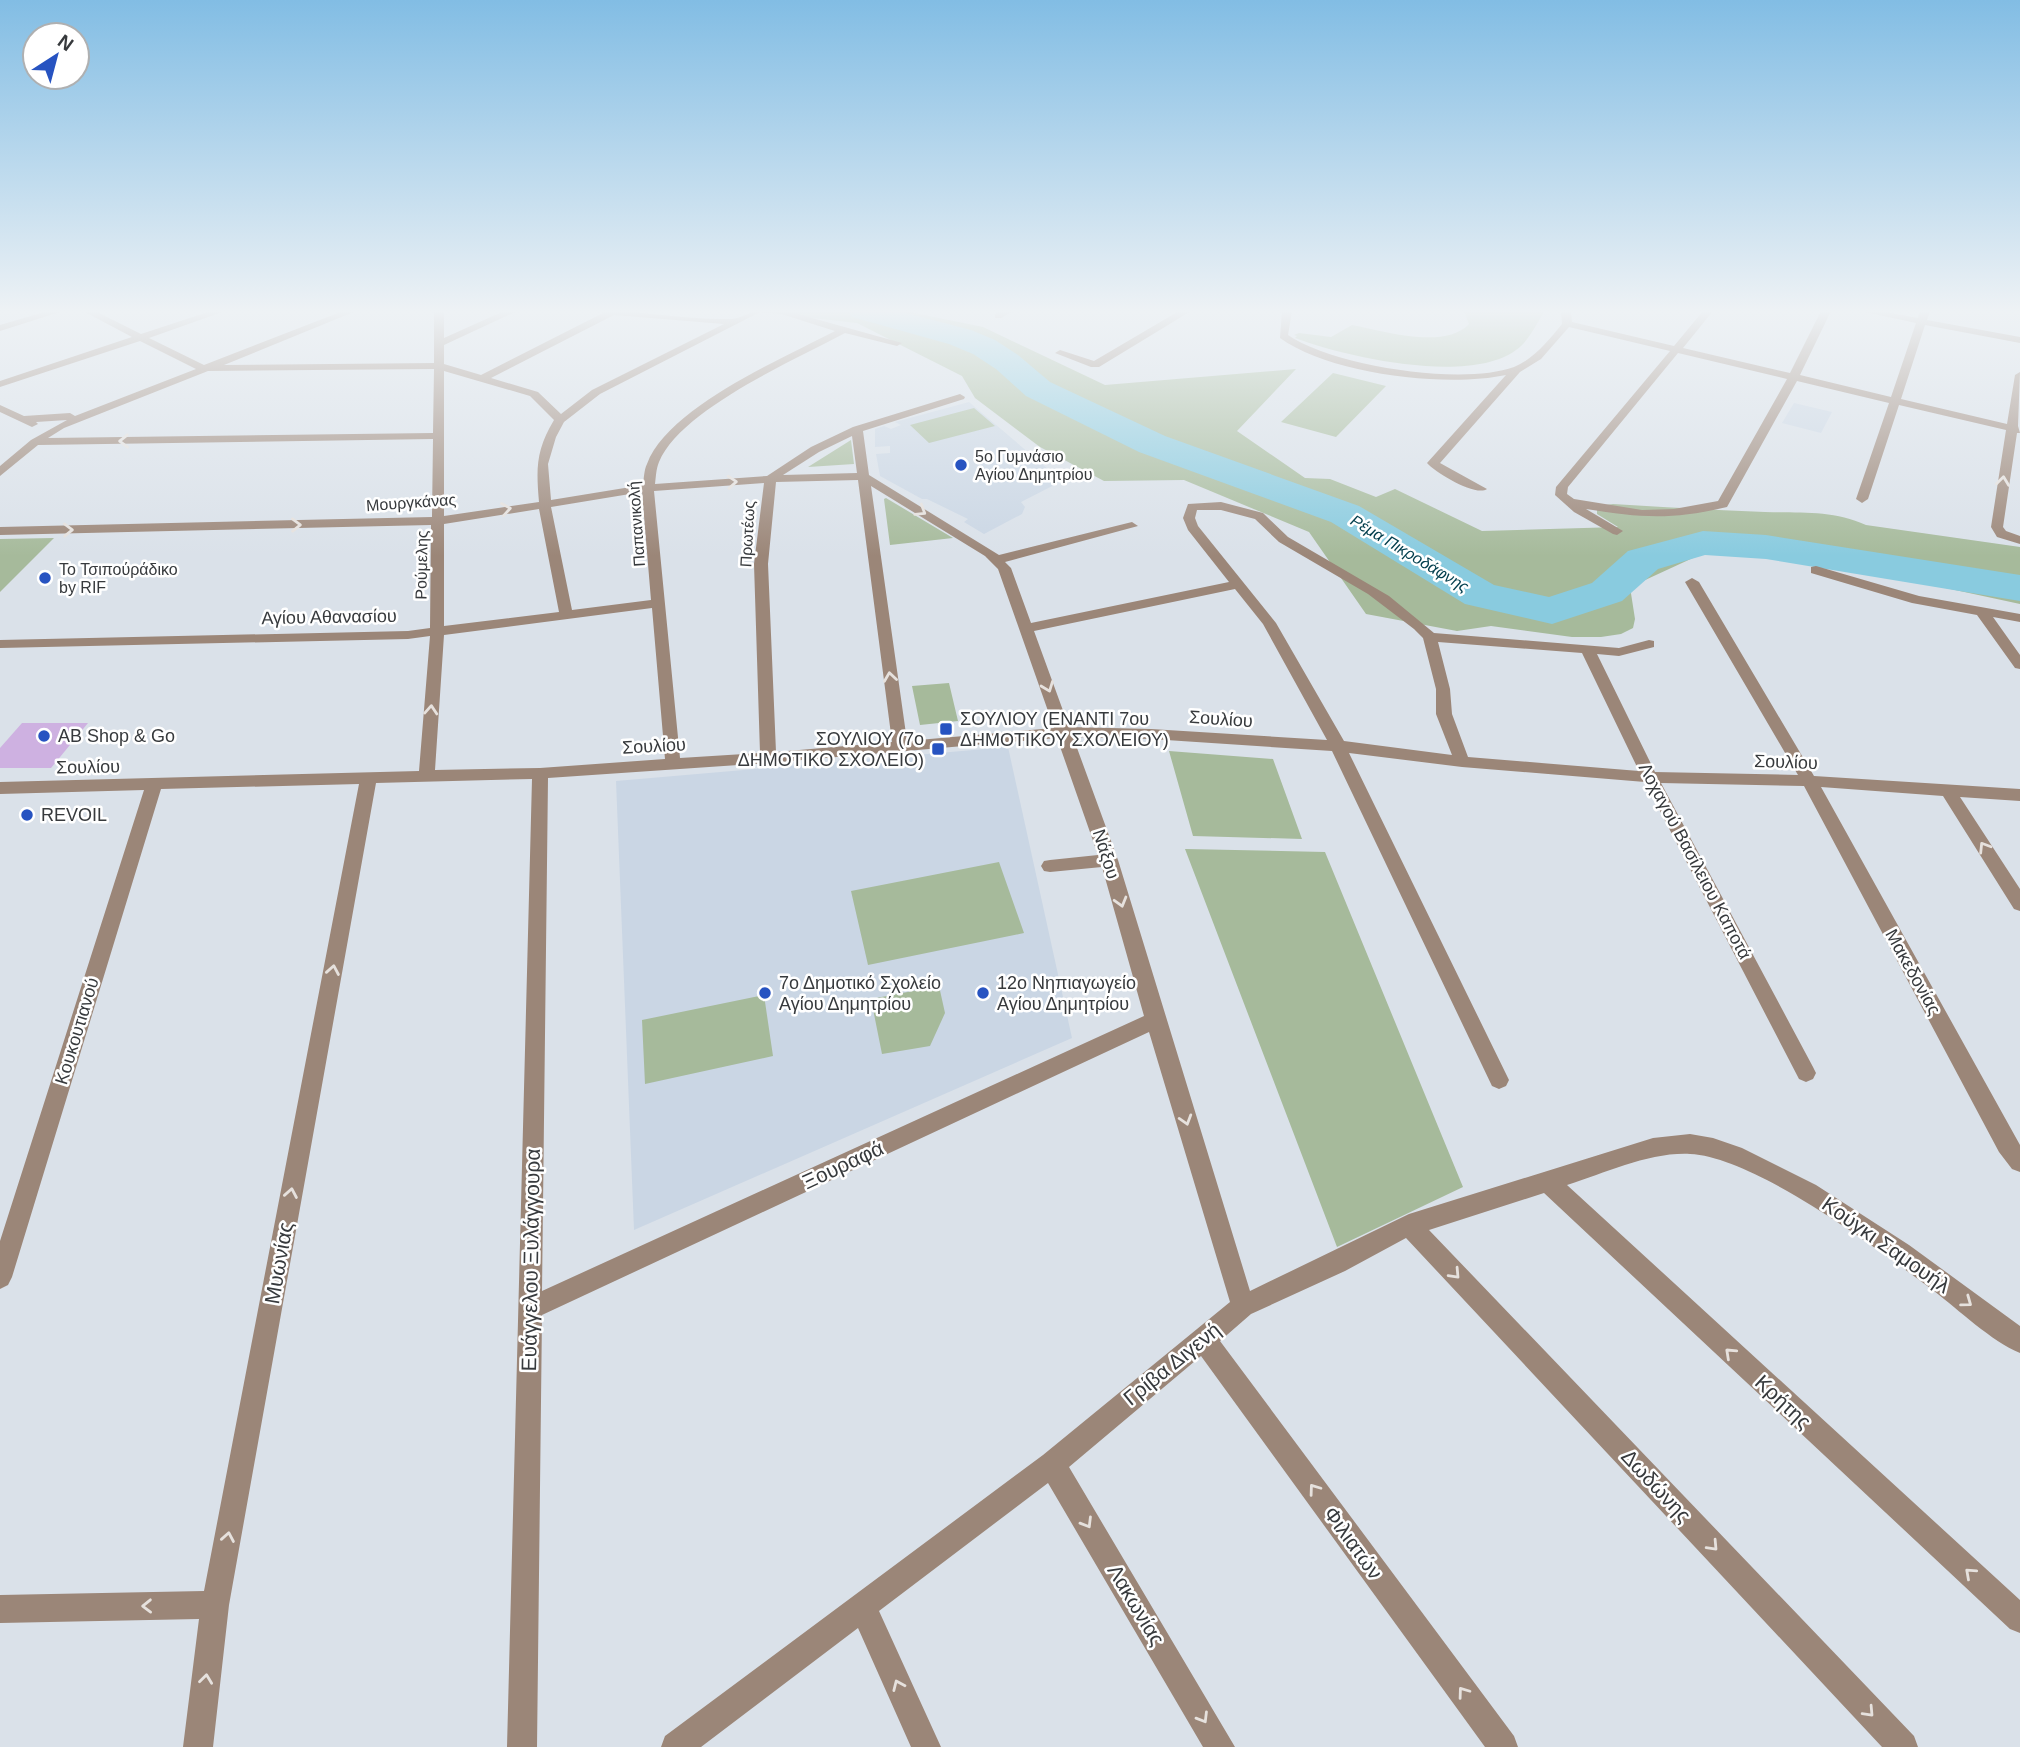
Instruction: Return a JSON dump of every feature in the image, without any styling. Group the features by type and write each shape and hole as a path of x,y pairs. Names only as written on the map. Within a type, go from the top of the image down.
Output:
{"street":[{"path":"0,472 47,433 140,393"},
{"name":"Ρούμελης","path":"426,778 437,632 438,393"},
{"path":"525,393 541,398 560,420"},
{"path":"566,614 544,502 542,464 550,437 560,420 595,393"},
{"name":"Παπανικολή","path":"673,765 648,488 650,464 655,454 683,425 729,393"},
{"path":"1480,489 1441,470 1433,463 1496,393"},
{"path":"1617,531 1568,502 1561,495 1562,487 1640,393"},
{"path":"1568,502 1642,514 1674,513 1723,504 1785,393"},
{"path":"1855,393 2015,429"},
{"path":"1862,499 1898,393"},
{"path":"2018,393 2015,429 1997,527 2001,534 2020,540"},
{"name":"Πρωτέως","path":"768,758 761,564 770,479 811,450 857,429 960,397"},
{"path":"0,408 47,433"},
{"path":"24,419 49,419 90,412"},
{"path":"857,429 900,745"},
{"path":"35,442 437,436"},
{"path":"863,476 998,560 1132,526"},
{"name":"Μουργκάνας","path":"0,531 439,521 544,502 648,488 770,479 863,476"},
{"path":"1462,762 1444,714 1443,689 1430,637 1410,616 1271,532 1259,516 1221,506 1192,508 1189,518 1192,527 1236,585 1269,622 1322,713 1499,1080"},
{"name":"Νάξου","path":"998,560 1065,732 1109,860 1243,1306"},
{"path":"1816,570 1917,600 2020,618"},
{"name":"Μακεδονίας","path":"1692,582 1809,781 2007,1145 2020,1162"},
{"path":"1026,628 1236,585"},
{"name":"Αγίου Αθανασίου","path":"0,644 437,632 657,603"},
{"path":"1983,613 2020,665"},
{"path":"1430,637 1619,652 1649,644"},
{"name":"Λοχαγού Βασίλειου Καποτά","path":"1587,648 1650,777 1806,1073"},
{"name":"Σουλίου","path":"0,788 368,780 540,773 768,758 1065,732 1151,734 1338,746 1462,762 1650,777 1809,781 2020,794"},
{"name":"Ευάγγελου Ξυλάγγουρα","path":"522,1747 540,773"},
{"name":"Μυωνίας","path":"198,1747 215,1605 368,780"},
{"name":"Κουκουτιανού","path":"0,1277 153,785"},
{"path":"1947,789 2020,904"},
{"path":"1049,866 1109,860"},
{"name":"Ξουραφά","path":"531,1308 1155,1020"},
{"name":"Γρίβα Διγενή","path":"676,1747 1052,1464 1243,1306 1337,1263 1409,1225 1653,1148 1690,1144 1745,1159"},
{"name":"Κούγκι Σαμουήλ","path":"1745,1159 1856,1221 2020,1341"},
{"name":"Κρήτης","path":"1548,1182 1767,1388 2020,1619"},
{"name":"Δωδώνης","path":"1409,1225 1903,1747"},
{"name":"Φιλιατών","path":"1203,1338 1503,1747"},
{"name":"Λακωνίας","path":"1052,1464 1220,1747"},
{"path":"0,1609 215,1605"},
{"path":"863,1607 926,1747"}],"shaded area":[{"name":"5ο Γυμνάσιο Αγίου Δημητρίου","path":"969,402 1062,481 1021,502 1025,507 1022,514 984,534 964,522 968,519 922,499 880,476 876,454 890,453 890,446 875,447 875,429 884,426 891,429 901,425 895,422"},
{"path":"1794,403 1832,412 1821,433 1782,423"},
{"name":"7ο Δημοτικό Σχολείο Αγίου Δημητρίου","path":"1008,747 1072,1038 634,1230 616,781"}],"green space":[{"path":"972,393 1274,393 1237,431 1305,478 1330,479 1376,497 1395,489 1482,531 1618,527 1597,514 1597,506 1613,504 1829,515 1866,525 2020,547 2020,604 1853,568 1708,551 1630,587 1635,619 1633,628 1621,634 1572,637 1491,626 1457,631 1366,614 1309,532 1184,480 1104,481 1040,447 975,398"},
{"path":"1312,393 1380,393 1336,437 1281,422"},
{"path":"974,408 995,426 929,443 910,425"},
{"path":"851,440 854,464 808,467"},
{"path":"886,498 953,538 890,545"},
{"path":"54,538 0,592 0,539"},
{"path":"949,683 958,721 920,725 912,686"},
{"path":"1169,751 1273,759 1302,839 1193,836"},
{"path":"1185,849 1325,852 1463,1187 1337,1247"},
{"path":"999,862 1024,933 868,965 851,891"},
{"path":"939,986 945,1013 930,1046 882,1054 871,999"},
{"path":"764,995 773,1056 645,1084 642,1020"}],"building":[{"name":"AB Shop & Go","path":"22,723 88,723 51,768 0,768 0,748"}],"waterway":[{"name":"Ρέμα Πικροδάφνης","path":"1045,393 1152,444 1345,514 1480,595 1552,611 1607,592 1643,560 1703,543 1766,547 2020,588"}],"place":[{"name":"5ο Γυμνάσιο Αγίου Δημητρίου","path":"961,465"},
{"name":"To Τσιπούράδικο by RIF","path":"45,578"},
{"name":"ΣΟΥΛΙΟΥ (ΕΝΑΝΤΙ 7ου ΔΗΜΟΤΙΚΟΥ ΣΧΟΛΕΙΟΥ)","path":"946,729"},
{"name":"AB Shop & Go","path":"44,736"},
{"name":"ΣΟΥΛΙΟΥ (7ο ΔΗΜΟΤΙΚΟ ΣΧΟΛΕΙΟ)","path":"938,749"},
{"name":"REVOIL","path":"27,815"},
{"name":"7ο Δημοτικό Σχολείο Αγίου Δημητρίου","path":"765,993"},
{"name":"12ο Νηπιαγωγείο Αγίου Δημητρίου","path":"983,993"}]}
